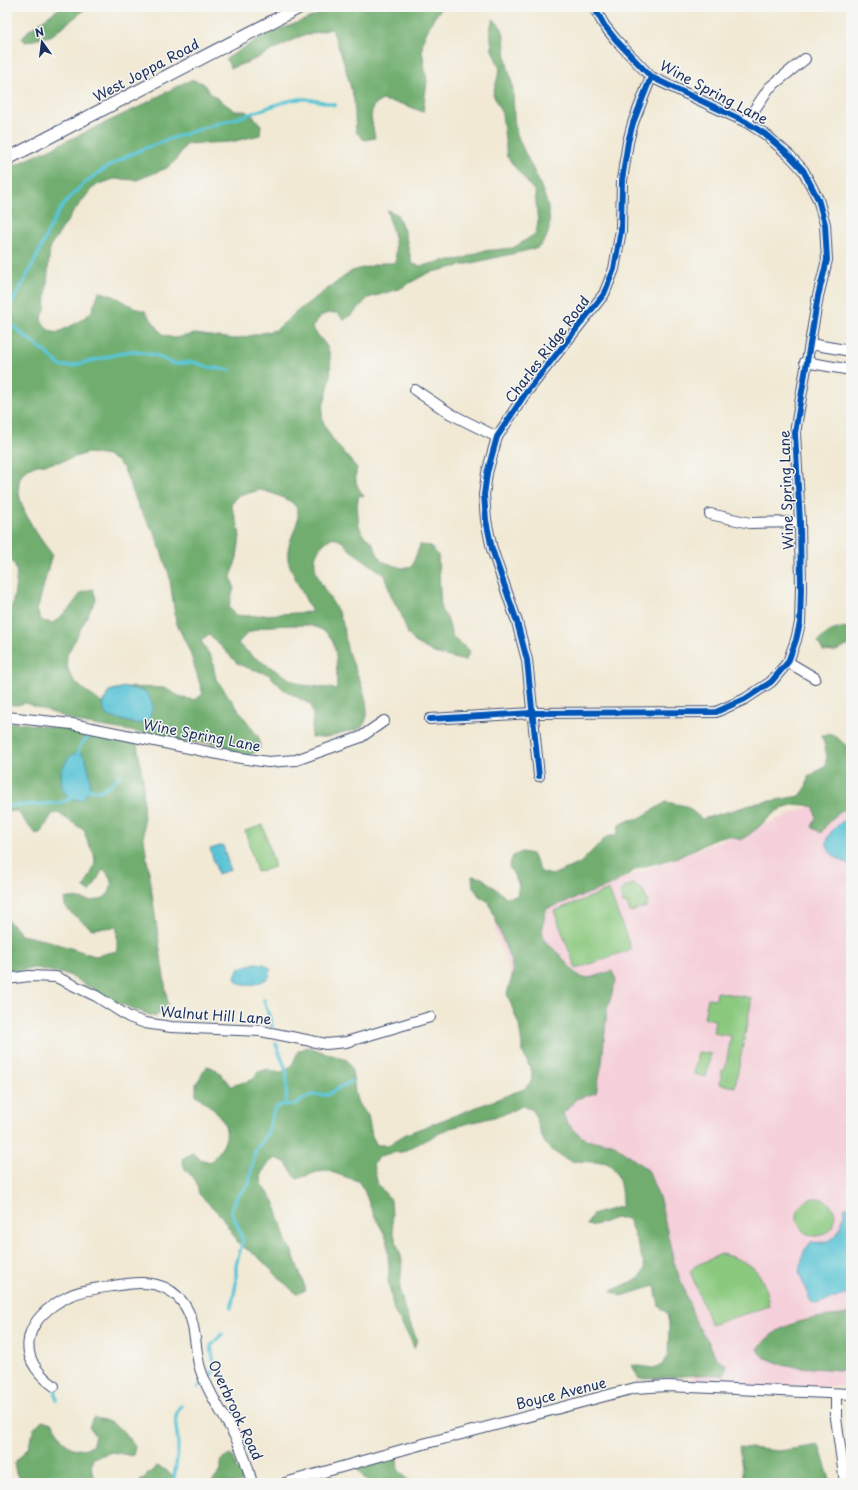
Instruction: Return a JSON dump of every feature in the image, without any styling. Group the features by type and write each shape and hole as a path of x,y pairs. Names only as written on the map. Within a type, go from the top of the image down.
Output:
{"street":[{"name":"West Joppa Road","path":"7,159 300,7"},
{"name":"Wine Spring Lane","path":"430,719 531,713 716,712 759,691 771,682 788,662 800,623 800,522 795,433 805,362 810,344 818,296 827,260 825,224 812,186 803,170 790,156 770,138 746,122 651,77 616,40 604,25 594,7"},
{"path":"746,122 769,88 805,59"},
{"name":"Charles Ridge Road","path":"539,776 531,713 527,660 517,622 492,549 486,520 484,495 486,481 497,438 525,394 604,294 614,269 620,230 622,180 628,142 633,123 651,77"},
{"path":"810,344 851,351"},
{"path":"805,362 851,370"},
{"path":"415,390 451,414 497,438"},
{"path":"710,514 750,523 800,522"},
{"path":"788,662 815,678"},
{"name":"Wine Spring Lane","path":"7,717 72,724 228,756 268,762 296,760 361,737 384,722"},
{"name":"Walnut Hill Lane","path":"7,979 29,976 56,977 96,996 129,1017 145,1023 170,1027 261,1031 326,1044 346,1042 430,1017"},
{"name":"Overbrook Road","path":"54,1386 42,1377 35,1369 27,1347 29,1336 34,1325 55,1304 70,1296 90,1290 137,1282 162,1286 178,1296 190,1314 195,1329 196,1351 200,1369 224,1419 237,1440 248,1465 252,1483"},
{"name":"Boyce Avenue","path":"285,1483 412,1447 634,1388 667,1386 851,1394"},
{"path":"836,1394 836,1418 845,1483"}],"shaded area":[{"path":"851,791 851,1386 695,1389 617,1148 574,1159 494,928"}],"green space":[{"path":"61,7 88,7 51,36 25,42 22,39 28,31"},
{"path":"337,7 442,7 432,21 423,40 422,50 427,82 423,112 402,104 382,100 373,106 371,117 375,138 364,140 356,132 354,100 343,59 332,29 301,36 251,61 231,68 226,59 261,37"},
{"path":"493,19 498,23 503,32 512,86 516,130 548,206 550,222 547,236 538,248 428,273 399,289 368,298 353,314 344,320 337,313 329,313 320,317 312,327 328,349 330,359 330,376 322,415 323,420 331,437 357,468 356,483 364,496 359,495 357,505 359,526 364,536 372,542 381,561 402,568 412,566 420,545 430,546 438,555 441,610 447,618 453,638 470,651 465,661 434,653 415,642 408,634 401,614 391,596 385,575 350,550 343,542 333,537 321,547 316,557 315,568 319,579 338,611 342,621 348,652 364,692 367,714 365,723 359,729 328,737 311,737 313,716 311,705 283,689 268,674 238,664 209,634 201,641 212,659 216,679 259,738 260,748 249,755 241,755 224,746 212,743 166,741 149,734 82,723 25,703 17,705 7,704 7,619 13,603 16,569 15,565 7,557 7,169 139,107 183,83 193,80 203,83 210,93 235,111 245,111 254,117 261,125 260,135 231,142 186,144 175,161 167,168 137,180 114,179 94,186 74,211 50,247 45,310 41,319 47,329 56,333 75,324 91,313 99,292 112,295 133,307 145,311 163,335 174,338 195,334 235,339 276,330 300,309 352,271 382,263 393,263 396,260 395,241 387,210 397,214 405,233 412,264 422,266 442,261 462,259 482,251 513,248 535,234 538,224 535,192 507,157 502,114 493,94 500,69 492,50 490,29","holes":["87,453 108,456 117,461 124,469 139,508 155,534 169,574 176,622 190,652 203,694 195,700 183,698 164,688 125,687 109,691 103,704 77,684 72,678 67,664 67,655 96,599 93,589 82,592 69,609 53,623 42,621 37,611 52,554 32,525 21,501 19,489 20,478 29,468 41,464 62,461","260,490 286,499 294,504 298,511 298,518 288,551 288,559 295,578 312,612 246,616 235,615 229,607 234,587 231,577 237,557 240,536 231,505 238,496","305,625 326,632 331,639 336,657 337,689 303,685 293,681 254,657 238,644 251,632 278,626"]},
{"path":"851,627 851,644 834,652 823,651 818,642 825,635 837,629"},
{"path":"7,722 72,730 137,744 143,779 144,838 168,1005 155,1017 113,1001 69,975 35,968 16,971 13,969 7,973 7,919 21,935 49,941 95,956 117,951 117,927 92,929 70,912 65,906 64,899 72,898 93,901 103,898 110,891 110,877 103,869 90,892 84,888 95,862 93,852 86,839 85,831 58,813 52,814 42,832 36,834 18,811 7,811"},
{"path":"833,734 849,748 851,746 851,806 834,817 821,833 812,827 816,817 814,807 790,805 781,809 750,834 740,840 730,836 719,837 679,857 638,868 612,885 546,909 542,932 545,941 560,955 574,972 583,978 593,977 612,971 616,980 607,1010 602,1063 596,1093 576,1099 563,1114 567,1123 582,1137 591,1141 612,1143 648,1170 660,1200 674,1262 697,1325 709,1342 712,1351 718,1360 727,1365 724,1375 639,1379 632,1365 653,1368 662,1365 668,1356 669,1324 667,1313 659,1306 655,1286 621,1296 611,1291 640,1278 645,1269 628,1219 616,1218 599,1224 587,1225 592,1215 622,1206 619,1180 616,1173 608,1164 601,1162 572,1162 552,1151 544,1141 533,1110 522,1106 502,1115 450,1128 402,1152 380,1156 373,1164 378,1185 391,1200 393,1231 402,1260 400,1291 405,1311 417,1340 414,1348 410,1338 394,1311 388,1280 389,1270 387,1239 372,1211 364,1190 358,1181 328,1171 317,1172 297,1179 285,1162 275,1158 267,1165 261,1174 262,1184 274,1201 286,1241 292,1251 306,1290 296,1294 257,1256 239,1244 222,1217 199,1194 196,1181 185,1169 182,1159 192,1153 200,1159 210,1162 225,1142 226,1133 225,1125 214,1110 196,1095 196,1084 207,1066 217,1070 231,1086 252,1080 258,1072 268,1069 279,1072 288,1069 298,1051 308,1047 347,1060 353,1074 358,1103 368,1115 372,1136 377,1145 388,1145 406,1134 524,1089 531,1082 532,1072 523,1053 519,1025 507,994 513,973 511,962 489,902 479,896 473,887 472,876 482,878 506,897 517,896 519,885 509,866 513,856 522,852 532,854 541,872 552,875 580,863 606,837 617,835 619,825 630,820 640,818 666,802 686,806 702,819 758,803 800,796 806,788 808,777 825,766 827,756 822,735"},
{"path":"263,825 275,867 257,872 245,831"},
{"path":"633,884 642,889 648,902 646,907 630,912 627,904 623,903 620,894 623,888"},
{"path":"609,890 631,949 576,969 554,911"},
{"path":"717,992 752,998 735,1087 720,1084 722,1070 725,1070 731,1036 713,1033 715,1020 704,1018 708,998 716,999"},
{"path":"698,1052 711,1054 706,1077 694,1074"},
{"path":"812,1198 820,1198 827,1201 832,1206 835,1217 832,1228 827,1233 820,1236 812,1236 805,1233 800,1228 797,1221 797,1213 800,1206 805,1201"},
{"path":"721,1254 742,1261 756,1270 764,1285 769,1306 711,1325 690,1271 695,1266"},
{"path":"851,1314 851,1371 786,1366 763,1357 758,1349 766,1339 788,1326 812,1319"},
{"path":"93,1418 112,1423 127,1435 135,1446 133,1456 112,1452 93,1458 92,1473 98,1481 102,1483 51,1483 40,1481 39,1483 22,1483 16,1473 14,1463 28,1448 34,1428 42,1420 53,1423 63,1441 72,1448 78,1449 92,1446 95,1436 89,1427"},
{"path":"819,1445 831,1483 744,1483 739,1447 779,1451"},
{"path":"230,1455 234,1458 236,1468 243,1476 241,1483 211,1483 221,1471 221,1460"},
{"path":"397,1458 398,1469 411,1483 371,1483 364,1478 357,1468 377,1461"},
{"path":"157,1466 166,1470 178,1483 138,1483"}],"water":[{"path":"125,687 146,692 151,699 152,709 148,721 136,724 107,716 104,707 109,691"},
{"path":"81,753 86,760 89,770 90,785 82,800 70,799 62,789 61,771 69,757 73,754"},
{"path":"851,815 851,863 849,864 831,852 827,846 827,840 835,828"},
{"path":"223,845 230,870 218,874 210,849"},
{"path":"255,963 264,964 271,969 269,977 255,984 240,984 235,976 239,968"},
{"path":"845,1207 851,1207 851,1293 816,1304 810,1301 799,1272 804,1251 811,1242 827,1241 837,1234 842,1223"}],"waterway":[{"path":"7,312 31,269 53,222 62,207 73,194 91,178 110,165 153,145 292,100 317,100 335,105"},
{"path":"7,320 54,359 60,366 71,366 130,351 155,355 174,364 194,362 207,367 230,370"},
{"path":"77,757 80,745 89,737"},
{"path":"86,791 89,789 100,791 111,784 121,774"},
{"path":"7,806 59,803 70,799 71,795"},
{"path":"264,1000 272,1026"},
{"path":"276,1044 287,1072 286,1104"},
{"path":"231,1308 236,1284 236,1265 243,1240 231,1210 237,1197 249,1184 255,1151 268,1132 274,1110 280,1105 294,1105 311,1095 327,1095 351,1081"},
{"path":"198,1387 213,1373 214,1363 211,1346 222,1334"},
{"path":"55,1387 57,1400"},
{"path":"173,1483 178,1450 176,1415 181,1406"}],"cycle path":[{"path":"430,719 531,713 716,712 745,699 771,682 788,662 800,623 800,522 795,433 818,296 827,260 825,224 818,199 803,170 790,156 765,134 746,122 651,77 616,40 604,25 594,7"},
{"path":"539,776 527,660 517,622 492,549 486,520 484,495 487,473 497,437 525,394 604,294 614,269 621,230 622,180 628,142 633,123 651,77"}]}
